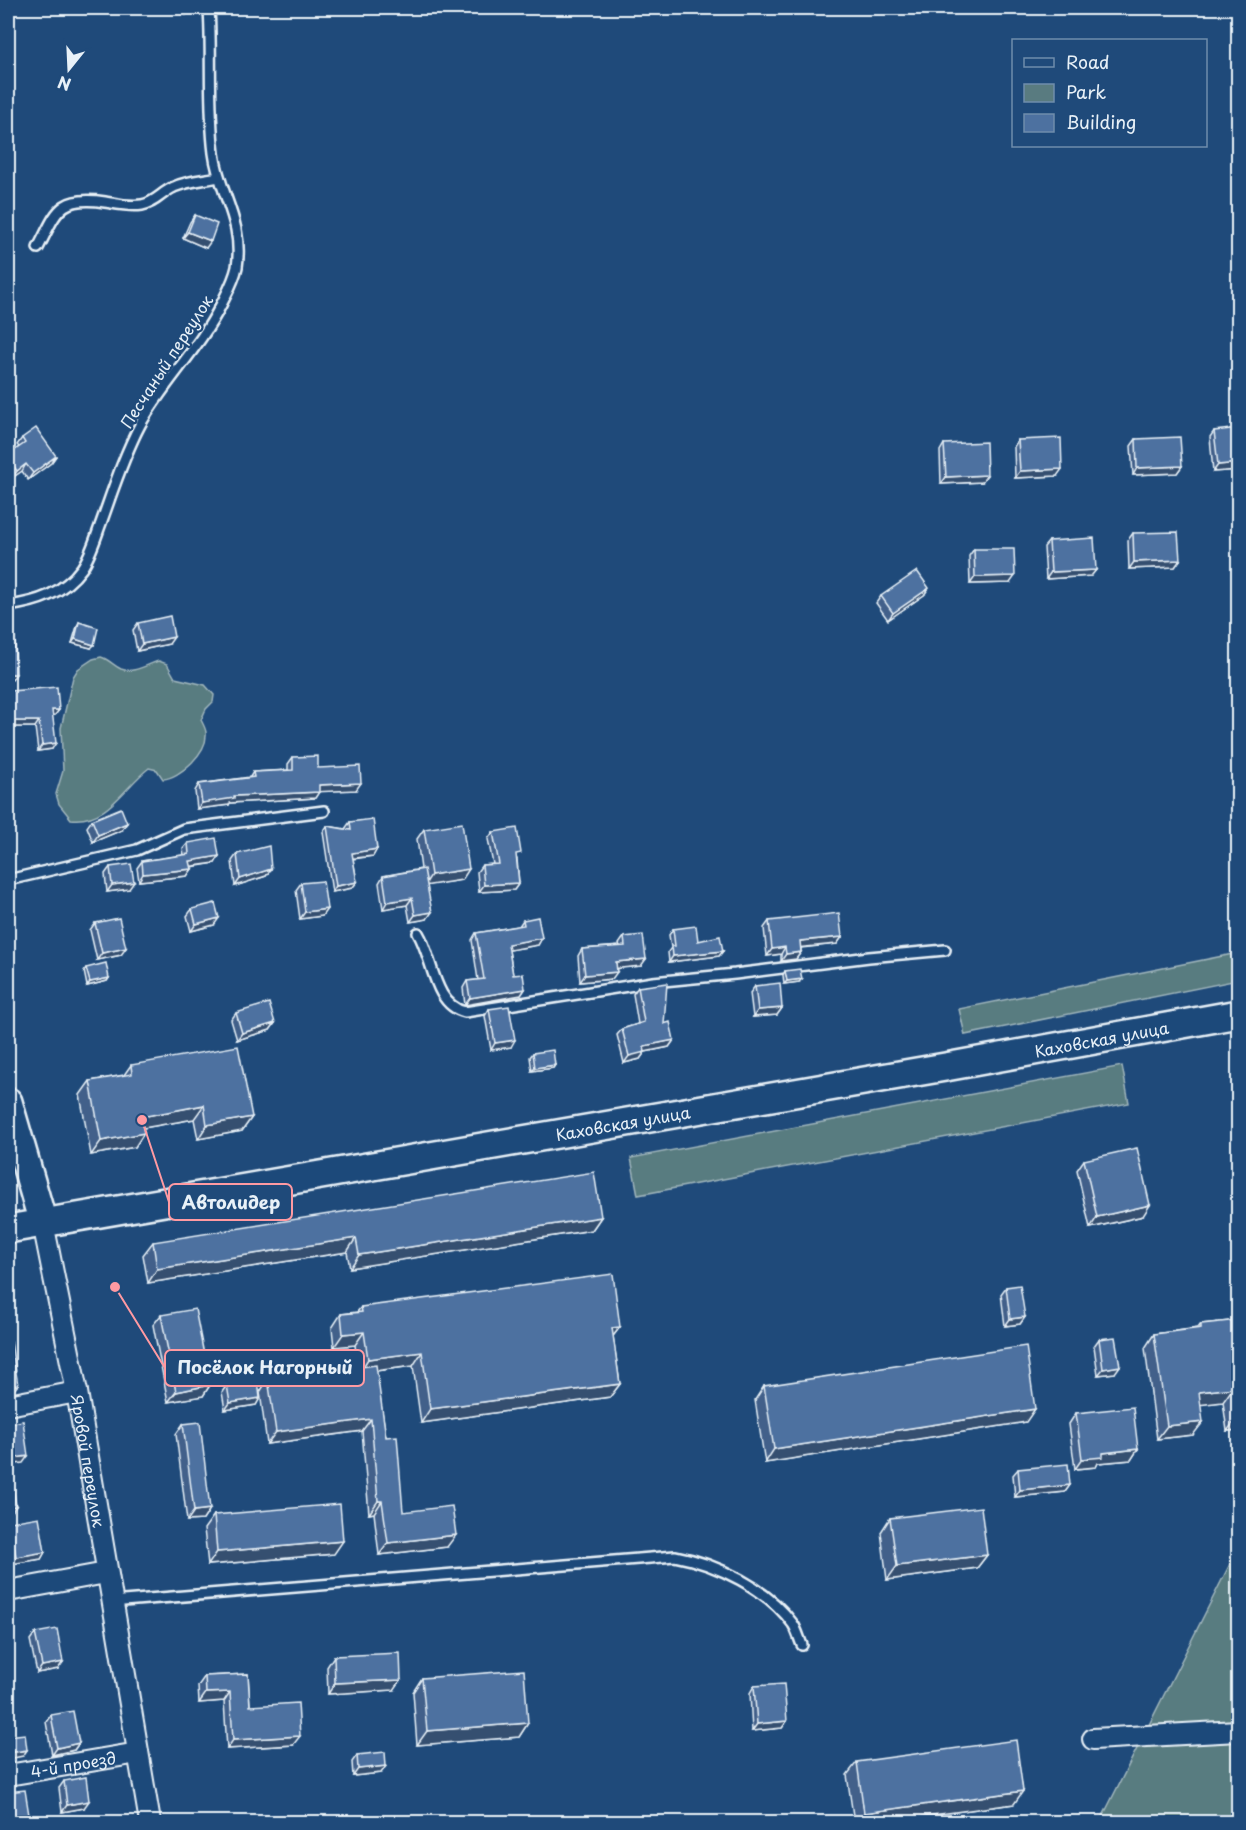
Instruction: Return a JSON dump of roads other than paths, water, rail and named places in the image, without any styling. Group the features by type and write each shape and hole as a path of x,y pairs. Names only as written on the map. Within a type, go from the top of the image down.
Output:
{"main road":[{"name":"Каховская улица","path":"8,1229 1239,1014"},
{"name":"Яровой переулок","path":"8,1102 43,1223"}],"street":[{"name":"Яровой переулок","path":"43,1223 76,1392 150,1822"},
{"path":"8,1405 76,1392"},
{"path":"8,1591 106,1573"},
{"path":"1094,1739 1239,1731"},
{"name":"4-й проезд","path":"8,1775 138,1753"}],"lane":[{"name":"Песчаный переулок","path":"8,606 34,602 50,596 81,569 136,433 201,340 228,292 237,267 235,219 219,177 214,152 212,46 208,8"},
{"path":"38,249 54,216 60,208 72,201 144,205 175,186 219,177"},
{"path":"8,880 137,850 184,830 324,811"},
{"path":"418,933 426,945 435,978 443,996 452,1006 465,1012 653,982 735,975 869,957 945,950"},
{"path":"111,1602 675,1556 710,1564 772,1601 795,1626 802,1645"}],"place":[{"name":"Автолидер","path":"142,1120"},
{"name":"Посёлок Нагорный","path":"115,1287"}]}
